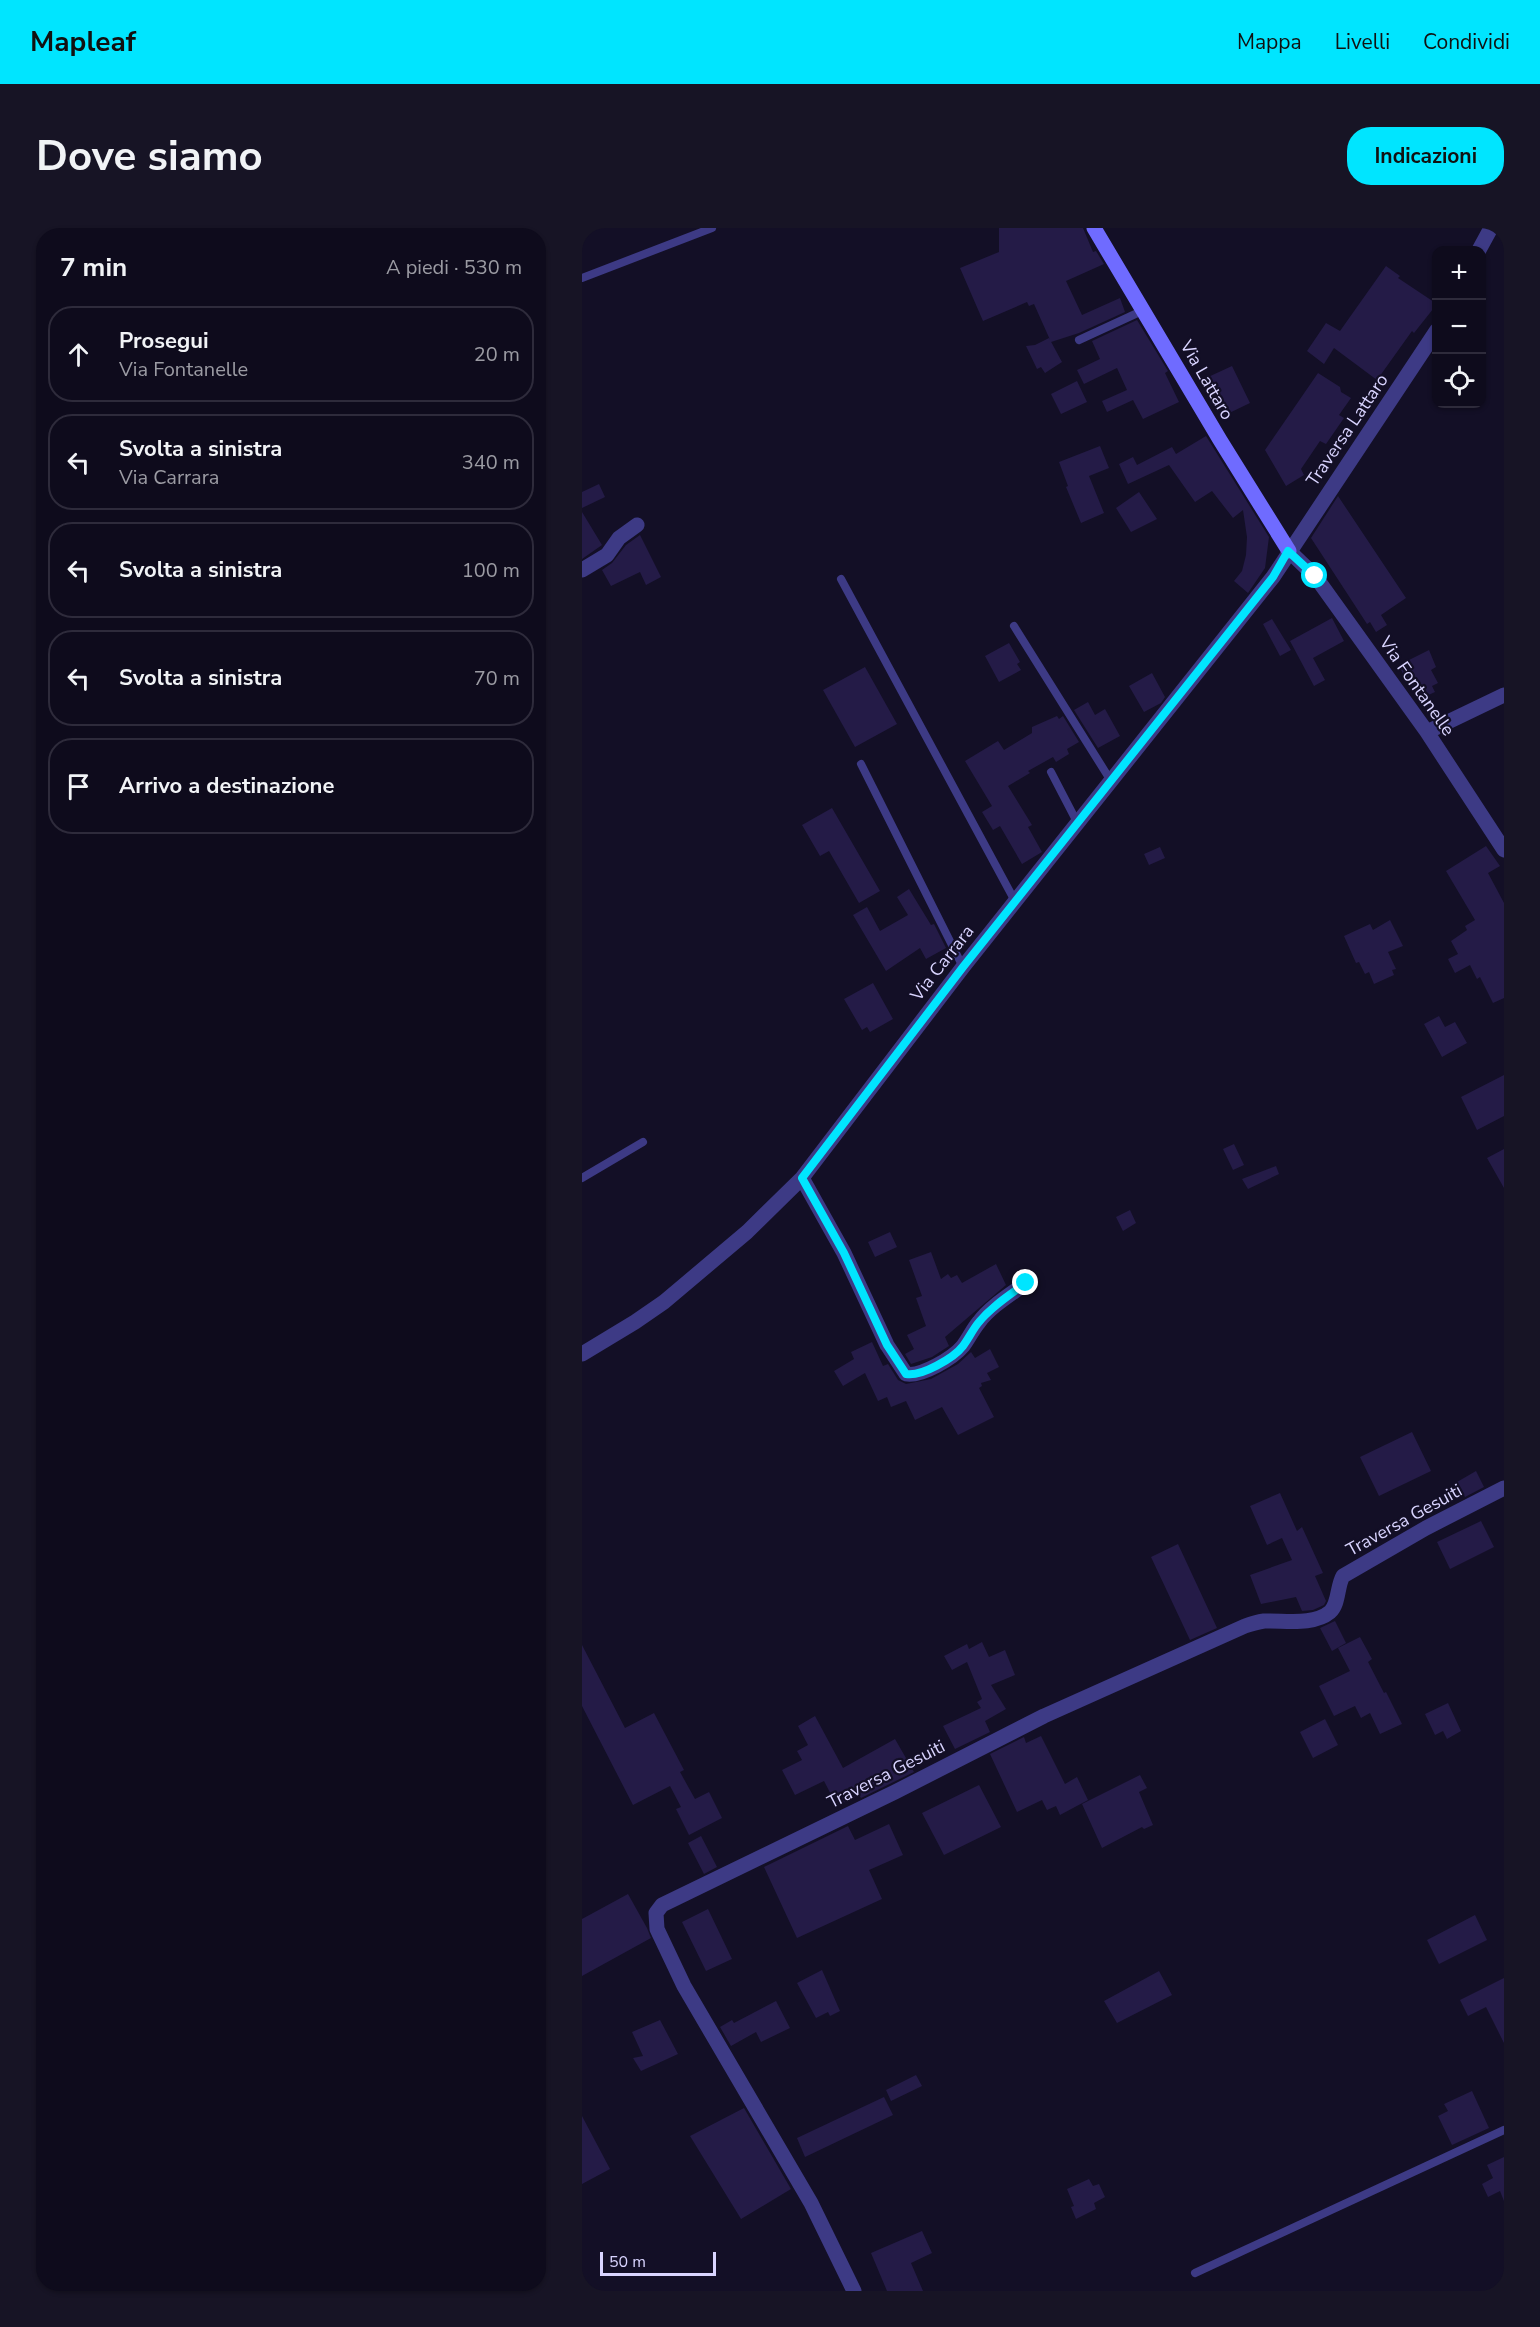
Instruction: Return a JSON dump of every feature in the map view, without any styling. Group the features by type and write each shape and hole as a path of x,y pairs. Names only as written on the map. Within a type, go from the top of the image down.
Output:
{"street":[{"name":"Via Lattaro","path":"1094,228 1288,551"},
{"path":"1481,246 1491,228"},
{"name":"Traversa Lattaro","path":"1288,551 1432,337"},
{"path":"582,570 607,555 619,538 637,525"},
{"name":"Via Fontanelle","path":"1288,551 1315,576 1427,732 1504,850"},
{"name":"Via Carrara","path":"582,1354 636,1322 664,1302 747,1232 802,1178 963,967 1273,577 1288,551"},
{"path":"1427,732 1504,695"},
{"path":"802,1178 844,1253 887,1345 906,1374 921,1373 957,1352 978,1322 1026,1283"},
{"name":"Traversa Gesuiti","path":"854,2291 811,2203 684,1986 657,1929 656,1913 662,1905 895,1792 1044,1716 1245,1626 1261,1621 1310,1620 1329,1612 1335,1604 1342,1576 1426,1528 1504,1488"}],"lane":[{"path":"582,278 712,228"},
{"path":"1079,340 1144,310"},
{"path":"841,579 1015,901"},
{"path":"1014,626 1111,781"},
{"path":"861,764 963,967"},
{"path":"1051,772 1077,822"},
{"path":"582,1178 643,1142"},
{"path":"1195,2273 1504,2130"}],"building":[{"path":"999,228 1083,228 1093,252 1096,251 1104,264 1066,281 1082,315 1120,298 1125,312 1079,333 1051,342 1034,304 1029,306 1027,302 983,321 960,268 999,252"},
{"path":"1386,266 1400,276 1398,278 1432,301 1432,310 1414,333 1412,331 1377,380 1334,348 1324,364 1307,351 1326,323 1340,331"},
{"path":"1137,320 1168,371 1165,373 1179,402 1143,419 1133,400 1107,412 1102,401 1127,390 1117,368 1084,384 1077,370 1100,359 1092,341"},
{"path":"1049,338 1062,362 1045,373 1041,367 1037,369 1026,346 1035,345"},
{"path":"1232,366 1250,403 1223,416 1206,378"},
{"path":"1318,373 1340,387 1341,392 1351,398 1339,415 1344,418 1326,444 1320,441 1301,469 1304,475 1286,486 1265,450"},
{"path":"1077,381 1087,402 1061,414 1051,394"},
{"path":"1206,436 1269,537 1265,568 1248,593 1234,581 1242,571 1246,555 1247,537 1243,510 1233,518 1212,491 1195,502 1169,465 1128,484 1119,464 1133,457 1137,465 1172,447 1176,454"},
{"path":"1100,446 1109,468 1089,476 1104,513 1081,523 1066,487 1068,486 1059,462"},
{"path":"599,484 605,497 582,508 582,492"},
{"path":"1139,492 1157,519 1131,532 1116,508"},
{"path":"1338,496 1406,598 1381,615 1387,625 1376,632 1370,622 1367,624 1311,538"},
{"path":"582,512 602,545 582,559"},
{"path":"640,535 661,577 646,585 640,572 611,586 602,570 612,563 626,545"},
{"path":"1332,618 1344,641 1313,658 1325,680 1314,686 1290,641"},
{"path":"1272,619 1291,650 1280,656 1263,624"},
{"path":"1009,643 1020,662 1017,664 1021,670 999,682 985,656"},
{"path":"1429,650 1436,667 1431,670 1438,683 1432,686 1435,692 1420,699 1407,683 1399,665"},
{"path":"865,667 897,724 855,747 823,690"},
{"path":"1152,673 1165,697 1161,703 1144,712 1129,686"},
{"path":"1088,702 1095,715 1105,709 1120,736 1098,748 1074,710"},
{"path":"1057,716 1059,719 1063,716 1079,742 1067,749 1069,754 1056,762 1053,757 1008,786 1032,825 1028,827 1042,852 1022,864 1000,826 993,830 982,812 992,806 965,761 998,741 1004,750 1032,733 1032,727"},
{"path":"832,808 880,891 859,903 829,851 820,856 802,825"},
{"path":"1486,846 1500,866 1488,873 1504,903 1504,998 1493,1003 1480,977 1477,979 1470,965 1455,973 1448,959 1458,954 1451,941 1467,930 1465,926 1475,920 1446,871"},
{"path":"1160,847 1165,858 1149,865 1144,854"},
{"path":"909,889 931,925 934,924 946,948 926,959 920,948 886,971 853,915 867,907 880,931 908,915 897,897"},
{"path":"1390,920 1403,946 1388,952 1396,969 1392,970 1394,975 1374,984 1369,972 1365,974 1359,962 1356,963 1344,936 1370,924 1373,930"},
{"path":"873,983 893,1019 870,1032 867,1027 862,1030 844,999"},
{"path":"1439,1016 1445,1027 1455,1022 1467,1043 1442,1057 1424,1024"},
{"path":"1504,1075 1504,1116 1477,1130 1461,1097"},
{"path":"1234,1144 1244,1165 1233,1170 1223,1149"},
{"path":"1504,1149 1504,1188 1487,1158"},
{"path":"1276,1166 1279,1174 1248,1189 1242,1179"},
{"path":"1130,1210 1136,1223 1123,1231 1116,1217"},
{"path":"890,1232 897,1247 875,1257 868,1242"},
{"path":"931,1252 941,1279 948,1274 951,1278 957,1275 962,1283 996,1264 1006,1285 945,1337 949,1346 932,1357 911,1364 905,1354 914,1349 907,1335 926,1326 916,1298 922,1296 909,1260"},
{"path":"872,1342 883,1366 888,1364 898,1380 906,1384 931,1379 958,1364 971,1352 975,1358 990,1349 999,1367 987,1373 991,1380 981,1383 982,1386 979,1388 994,1417 958,1435 942,1407 915,1420 906,1401 891,1407 887,1397 878,1401 865,1373 843,1386 834,1371 854,1359 851,1352"},
{"path":"1412,1432 1431,1471 1379,1496 1360,1457"},
{"path":"1476,1471 1484,1487 1465,1497 1457,1482"},
{"path":"1280,1493 1297,1531 1302,1527 1323,1573 1315,1576 1326,1601 1324,1605 1313,1610 1302,1611 1296,1597 1261,1604 1250,1575 1292,1560 1282,1538 1267,1545 1250,1506"},
{"path":"1481,1521 1494,1547 1450,1569 1437,1542"},
{"path":"1178,1544 1217,1628 1190,1640 1151,1557"},
{"path":"1335,1621 1346,1643 1332,1651 1320,1628"},
{"path":"1360,1637 1372,1659 1368,1662 1402,1724 1380,1734 1370,1713 1361,1718 1355,1706 1334,1716 1319,1686 1350,1671 1338,1648"},
{"path":"982,1642 989,1657 1005,1650 1015,1675 991,1685 1006,1709 985,1721 990,1732 955,1749 943,1726 981,1708 977,1702 982,1699 967,1662 952,1670 944,1656 967,1644 969,1649"},
{"path":"582,1645 625,1728 654,1713 684,1770 680,1772 695,1799 709,1792 722,1818 689,1835 676,1809 681,1807 670,1786 633,1805 582,1706"},
{"path":"1448,1703 1461,1731 1447,1739 1443,1731 1435,1735 1425,1714"},
{"path":"815,1716 843,1768 895,1739 914,1772 861,1798 859,1795 837,1806 824,1781 795,1795 782,1770 802,1760 797,1751 808,1745 798,1726"},
{"path":"1325,1719 1338,1745 1313,1758 1300,1732"},
{"path":"1041,1736 1065,1784 1077,1777 1088,1800 1060,1815 1056,1806 1047,1810 1042,1800 1017,1812 990,1754 1024,1737 1026,1743"},
{"path":"1140,1775 1147,1788 1139,1792 1153,1825 1144,1829 1142,1827 1102,1848 1082,1804"},
{"path":"979,1785 1001,1827 944,1855 922,1813"},
{"path":"889,1824 903,1855 869,1870 882,1899 797,1938 764,1867 848,1826 855,1840"},
{"path":"701,1836 717,1867 704,1874 688,1843"},
{"path":"628,1894 651,1938 582,1976 582,1919"},
{"path":"708,1909 732,1959 706,1971 682,1922"},
{"path":"1475,1915 1487,1940 1439,1964 1427,1940"},
{"path":"822,1970 840,2011 830,2016 828,2012 816,2018 797,1983"},
{"path":"1159,1971 1172,1995 1117,2023 1104,2001"},
{"path":"1504,1978 1504,2043 1486,2007 1468,2016 1460,2000"},
{"path":"776,2001 790,2028 761,2042 756,2032 731,2046 720,2027 732,2020 734,2023"},
{"path":"660,2020 678,2054 641,2071 633,2058 643,2056 632,2032"},
{"path":"916,2075 922,2086 891,2101 886,2090"},
{"path":"1472,2091 1489,2128 1452,2145 1438,2116 1448,2111 1444,2104"},
{"path":"884,2097 893,2115 805,2157 797,2138"},
{"path":"744,2108 791,2189 741,2219 690,2136"},
{"path":"582,2116 610,2169 582,2184"},
{"path":"1504,2157 1504,2201 1500,2191 1488,2197 1482,2184 1493,2178 1487,2165"},
{"path":"1089,2179 1093,2186 1099,2184 1105,2197 1094,2203 1096,2209 1076,2219 1071,2207 1074,2206 1067,2189"},
{"path":"922,2231 932,2253 911,2263 923,2291 887,2291 871,2253"}],"route":[{"path":"1026,1283 978,1322 965,1344 957,1352 921,1373 906,1374 887,1345 844,1253 802,1178 963,967 1273,577 1288,551 1315,576"}]}
